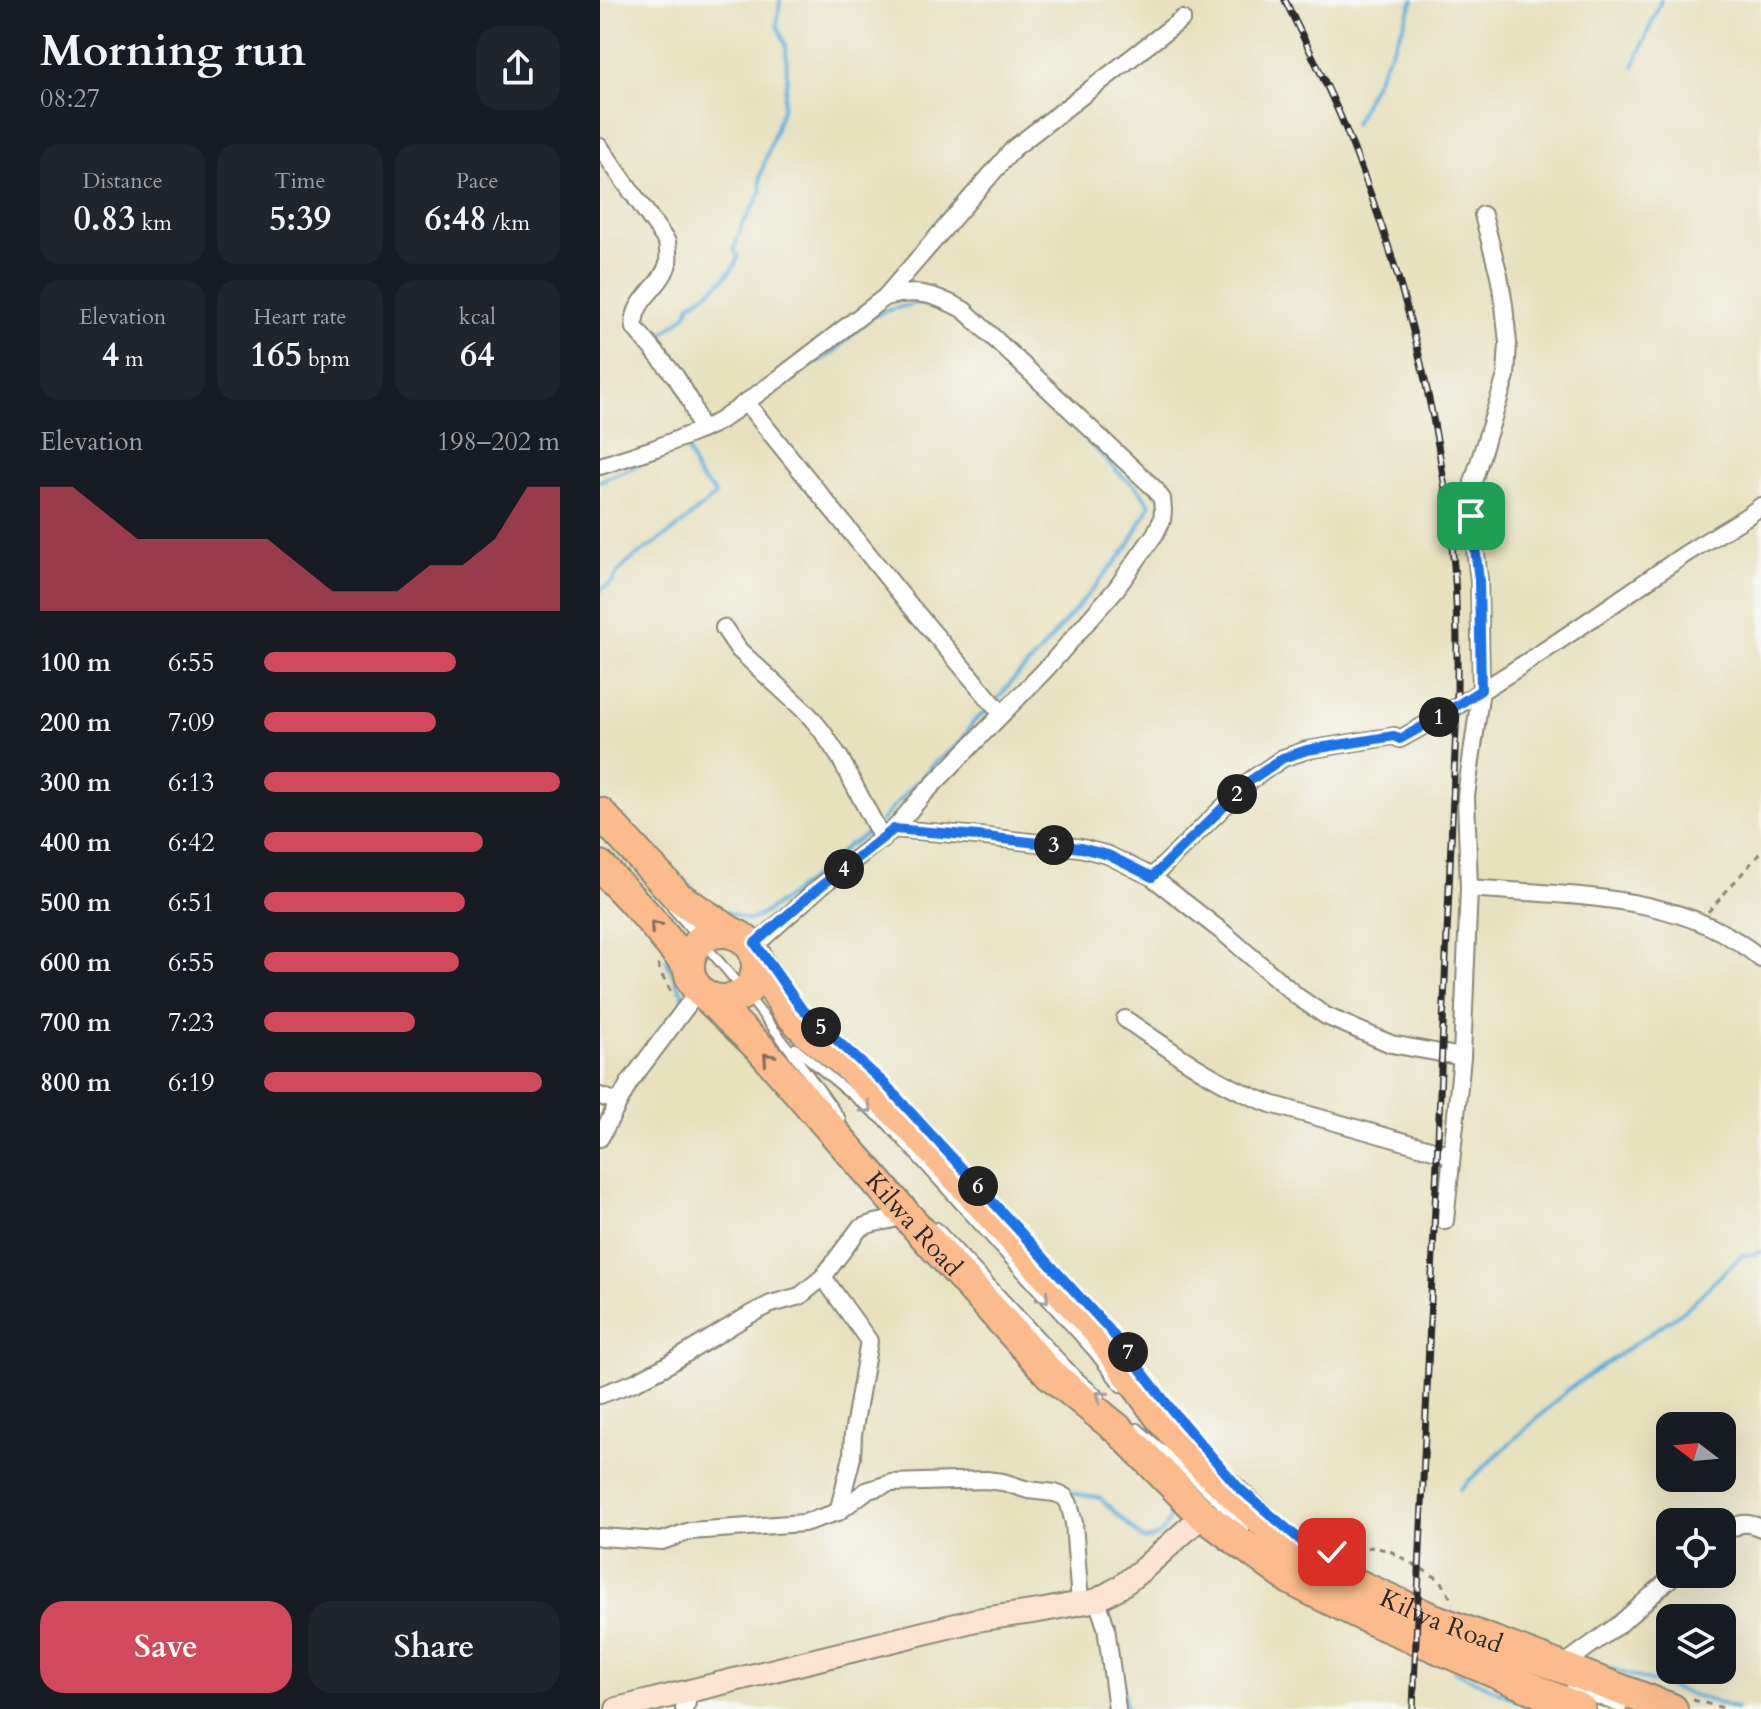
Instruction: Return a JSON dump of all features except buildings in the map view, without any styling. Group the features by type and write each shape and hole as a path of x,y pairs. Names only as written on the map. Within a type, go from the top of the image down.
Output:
{"highway":[{"name":"Kilwa Road","path":"600,813 678,897 747,946 787,1010 913,1129 1097,1330 1157,1413 1193,1456 1280,1537 1309,1559 1345,1579 1561,1676 1679,1703"},
{"name":"Kilwa Road","path":"600,866 699,973 761,1049 919,1219 1050,1374 1120,1431 1203,1515 1290,1579 1315,1592 1580,1709"},
{"path":"724,932 747,946 756,970 745,992 726,1000 715,999 699,973 713,934 724,932"}],"street":[{"path":"600,466 656,448 720,421 777,380 885,297 1014,148 1182,19"},
{"path":"600,147 667,242 669,261 664,273 633,318 635,328 676,377 691,402 701,430"},
{"path":"1445,1221 1462,1057 1469,888 1466,796 1481,690 1479,580 1471,496 1506,376 1508,343 1499,275 1483,215"},
{"path":"747,946 762,939 821,886 888,835 1047,668 1116,589 1162,520 1162,499 1155,489 964,310 922,292 885,297"},
{"path":"744,403 1002,714"},
{"path":"1152,877 1251,780 1283,758 1307,750 1394,736 1400,739 1523,667 1697,546 1757,514"},
{"path":"724,628 739,650 822,731 888,835"},
{"path":"888,835 978,836 1081,848 1108,855 1152,877 1298,997 1326,1016 1391,1044 1462,1057"},
{"path":"1469,888 1641,904 1700,921 1739,942 1761,959"},
{"path":"600,1138 629,1083 699,973"},
{"path":"1125,1019 1204,1073 1243,1094 1451,1155"},
{"path":"600,1096 618,1102"},
{"path":"600,1395 664,1367 771,1304 800,1296 823,1277 859,1229 868,1224 919,1219"},
{"path":"823,1277 869,1341 852,1457 838,1512"},
{"path":"600,1537 662,1541 690,1531 804,1523 838,1512 866,1491 891,1483 986,1480 1061,1495 1069,1504 1074,1523 1088,1602 1106,1627 1117,1709"},
{"path":"617,1709 685,1701 976,1620 1088,1602 1120,1587 1203,1515"},
{"path":"1736,1525 1751,1524 1761,1528"},
{"path":"1561,1676 1570,1660 1621,1623 1660,1588"}],"lane":[{"path":"661,897 699,973 745,992 785,1040 843,1122"},
{"path":"785,1040 886,1123 1094,1353 1123,1390"},
{"path":"919,1219 1076,1375 1111,1405"},
{"path":"1134,1426 1181,1466 1251,1534"},
{"path":"1152,1428 1181,1466"},
{"path":"1307,1577 1371,1611 1449,1642"},
{"path":"1561,1676 1622,1709"}],"path":[{"path":"1700,921 1761,852"},
{"path":"1332,1552 1373,1547 1390,1551 1441,1580 1455,1606"},
{"path":"1679,1703 1727,1709"}],"waterway":[{"path":"654,341 686,315 690,304 724,278 738,258 734,249 741,228 761,193 760,176 783,107 787,79 786,45 777,26 780,0"},
{"path":"1354,124 1403,27 1413,0"},
{"path":"1634,66 1661,0"},
{"path":"803,370 833,353 867,320 882,312 916,303 937,306"},
{"path":"955,314 992,347 1017,377 1139,489 1150,505 1127,548 997,700"},
{"path":"600,481 709,438 749,412"},
{"path":"600,590 612,583 629,562 676,529 715,496 698,476 686,446"},
{"path":"880,822 933,765 958,745 974,721 992,707"},
{"path":"727,912 748,920 758,917 874,828"},
{"path":"677,874 700,895"},
{"path":"666,960 684,997 682,999"},
{"path":"615,1087 636,1060"},
{"path":"1460,1489 1570,1388 1686,1309 1741,1256 1761,1252"},
{"path":"1070,1493 1100,1498 1144,1540 1162,1532 1175,1504"},
{"path":"1197,1532 1217,1544"},
{"path":"1505,1627 1547,1646"},
{"path":"1596,1664 1737,1709"},
{"path":"1454,1671 1535,1709"},
{"path":"1120,1672 1127,1709"}],"railway":[{"path":"1285,0 1347,132 1402,291 1417,345 1440,455 1454,566 1457,706 1413,1709"}],"route":[{"path":"1332,1552 1319,1551 1305,1544 1239,1488 1175,1414 1109,1329 885,1084 801,1008 755,943 894,829 1081,848 1108,855 1152,877 1251,780 1283,758 1307,750 1394,736 1400,739 1436,719 1481,690 1479,580 1471,516"}]}
